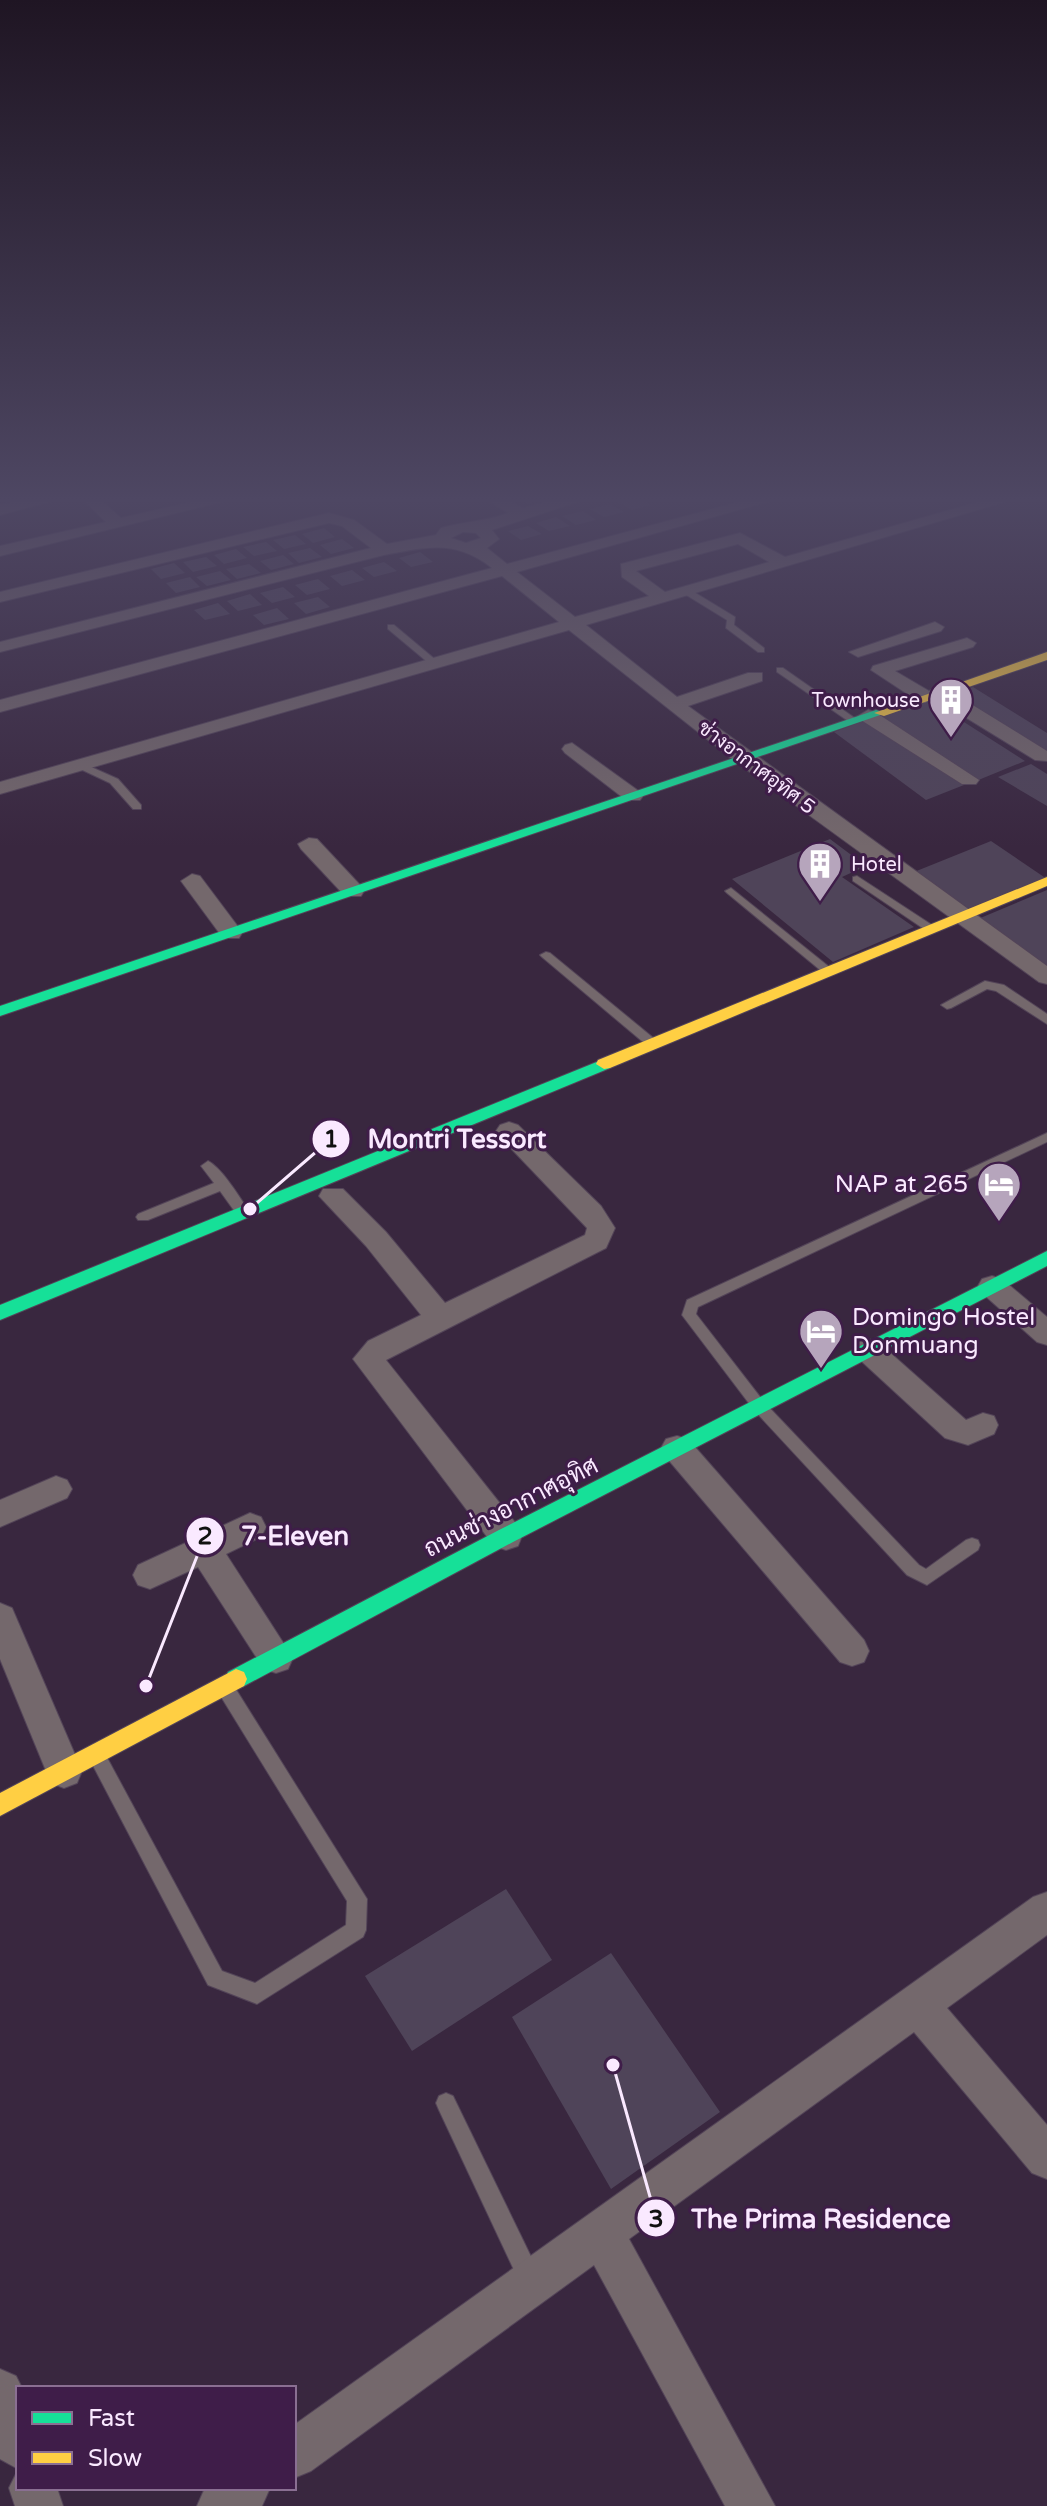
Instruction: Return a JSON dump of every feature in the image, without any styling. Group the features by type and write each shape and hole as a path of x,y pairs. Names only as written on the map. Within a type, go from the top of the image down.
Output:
{"street":[{"path":"0,647 135,613"},
{"path":"0,706 348,613"},
{"name":"ช่างอากาศอุทิศ 5","path":"559,613 743,758 1047,977"},
{"path":"0,788 608,613"},
{"path":"874,626 922,657"},
{"path":"858,652 935,627"},
{"path":"967,643 880,670 1042,756"},
{"path":"0,1011 1047,656"},
{"path":"674,704 755,677"},
{"path":"861,718 969,780"},
{"path":"572,749 633,796"},
{"path":"309,844 353,891"},
{"path":"192,881 231,933"},
{"path":"0,1313 1047,881"},
{"path":"506,1536 368,1359 378,1349 596,1241 601,1228 591,1213 509,1131"},
{"path":"333,1196 376,1239 440,1318"},
{"name":"ถนนช่างอากาศอุทิศ","path":"0,1805 506,1536 1047,1258"},
{"path":"992,1286 1047,1334"},
{"path":"868,1350 956,1429 968,1433 983,1425"},
{"path":"677,1448 852,1651"},
{"path":"0,1514 56,1489"},
{"path":"150,1575 250,1527"},
{"path":"205,1550 276,1658"},
{"path":"0,1618 64,1771"},
{"path":"296,2453 1047,1911"},
{"path":"918,2005 1047,2158"},
{"path":"601,2233 751,2506"},
{"path":"0,2392 16,2439"},
{"path":"221,2506 243,2490"}],"lane":[{"path":"722,613 732,619 729,626 761,650"},
{"path":"391,627 434,663"},
{"path":"780,670 861,718"},
{"path":"80,765 114,781 137,807"},
{"path":"857,879 931,929"},
{"path":"731,891 829,972"},
{"path":"546,955 653,1044"},
{"path":"947,1005 985,985 1000,988 1047,1020"},
{"path":"972,1545 927,1578 913,1570 759,1406 689,1315 692,1304 1047,1137"},
{"path":"208,1166 243,1213"},
{"path":"143,1217 223,1185"},
{"path":"96,1754 215,1978 257,1994 356,1930 357,1899 224,1686"},
{"path":"446,2103 531,2283"}],"building":[{"path":"197,613 230,614 205,620"},
{"path":"282,613 289,619 264,625 253,615"},
{"name":"Townhouse","path":"973,687 1047,733 1047,753 950,694"},
{"name":"Townhouse","path":"931,701 1025,761 976,781 879,717"},
{"name":"Townhouse","path":"866,720 964,785 926,800 834,732"},
{"path":"1031,764 1047,774 1047,806 998,777"},
{"name":"Hotel","path":"830,839 866,866 842,877 914,927 833,962 732,879"},
{"path":"991,841 1047,879 970,911 914,872"},
{"path":"1047,890 1047,967 978,919"},
{"path":"506,1889 552,1960 412,2051 365,1976"},
{"path":"611,1953 720,2112 611,2189 512,2017"}],"traffic: fast":[{"path":"0,1011 880,713"},
{"path":"0,1313 604,1064"},
{"path":"236,1679 506,1536 1047,1258"}],"traffic: slow":[{"path":"880,713 1047,656"},
{"path":"604,1064 1047,881"},
{"path":"0,1805 236,1679"}],"place":[{"name":"Townhouse","path":"951,739"},
{"name":"Hotel","path":"820,903"},
{"name":"Montri Tessort","path":"250,1209"},
{"name":"NAP at 265","path":"999,1223"},
{"name":"Domingo Hostel Donmuang","path":"821,1370"},
{"name":"7-Eleven","path":"146,1686"},
{"name":"The Prima Residence","path":"613,2065"}]}
